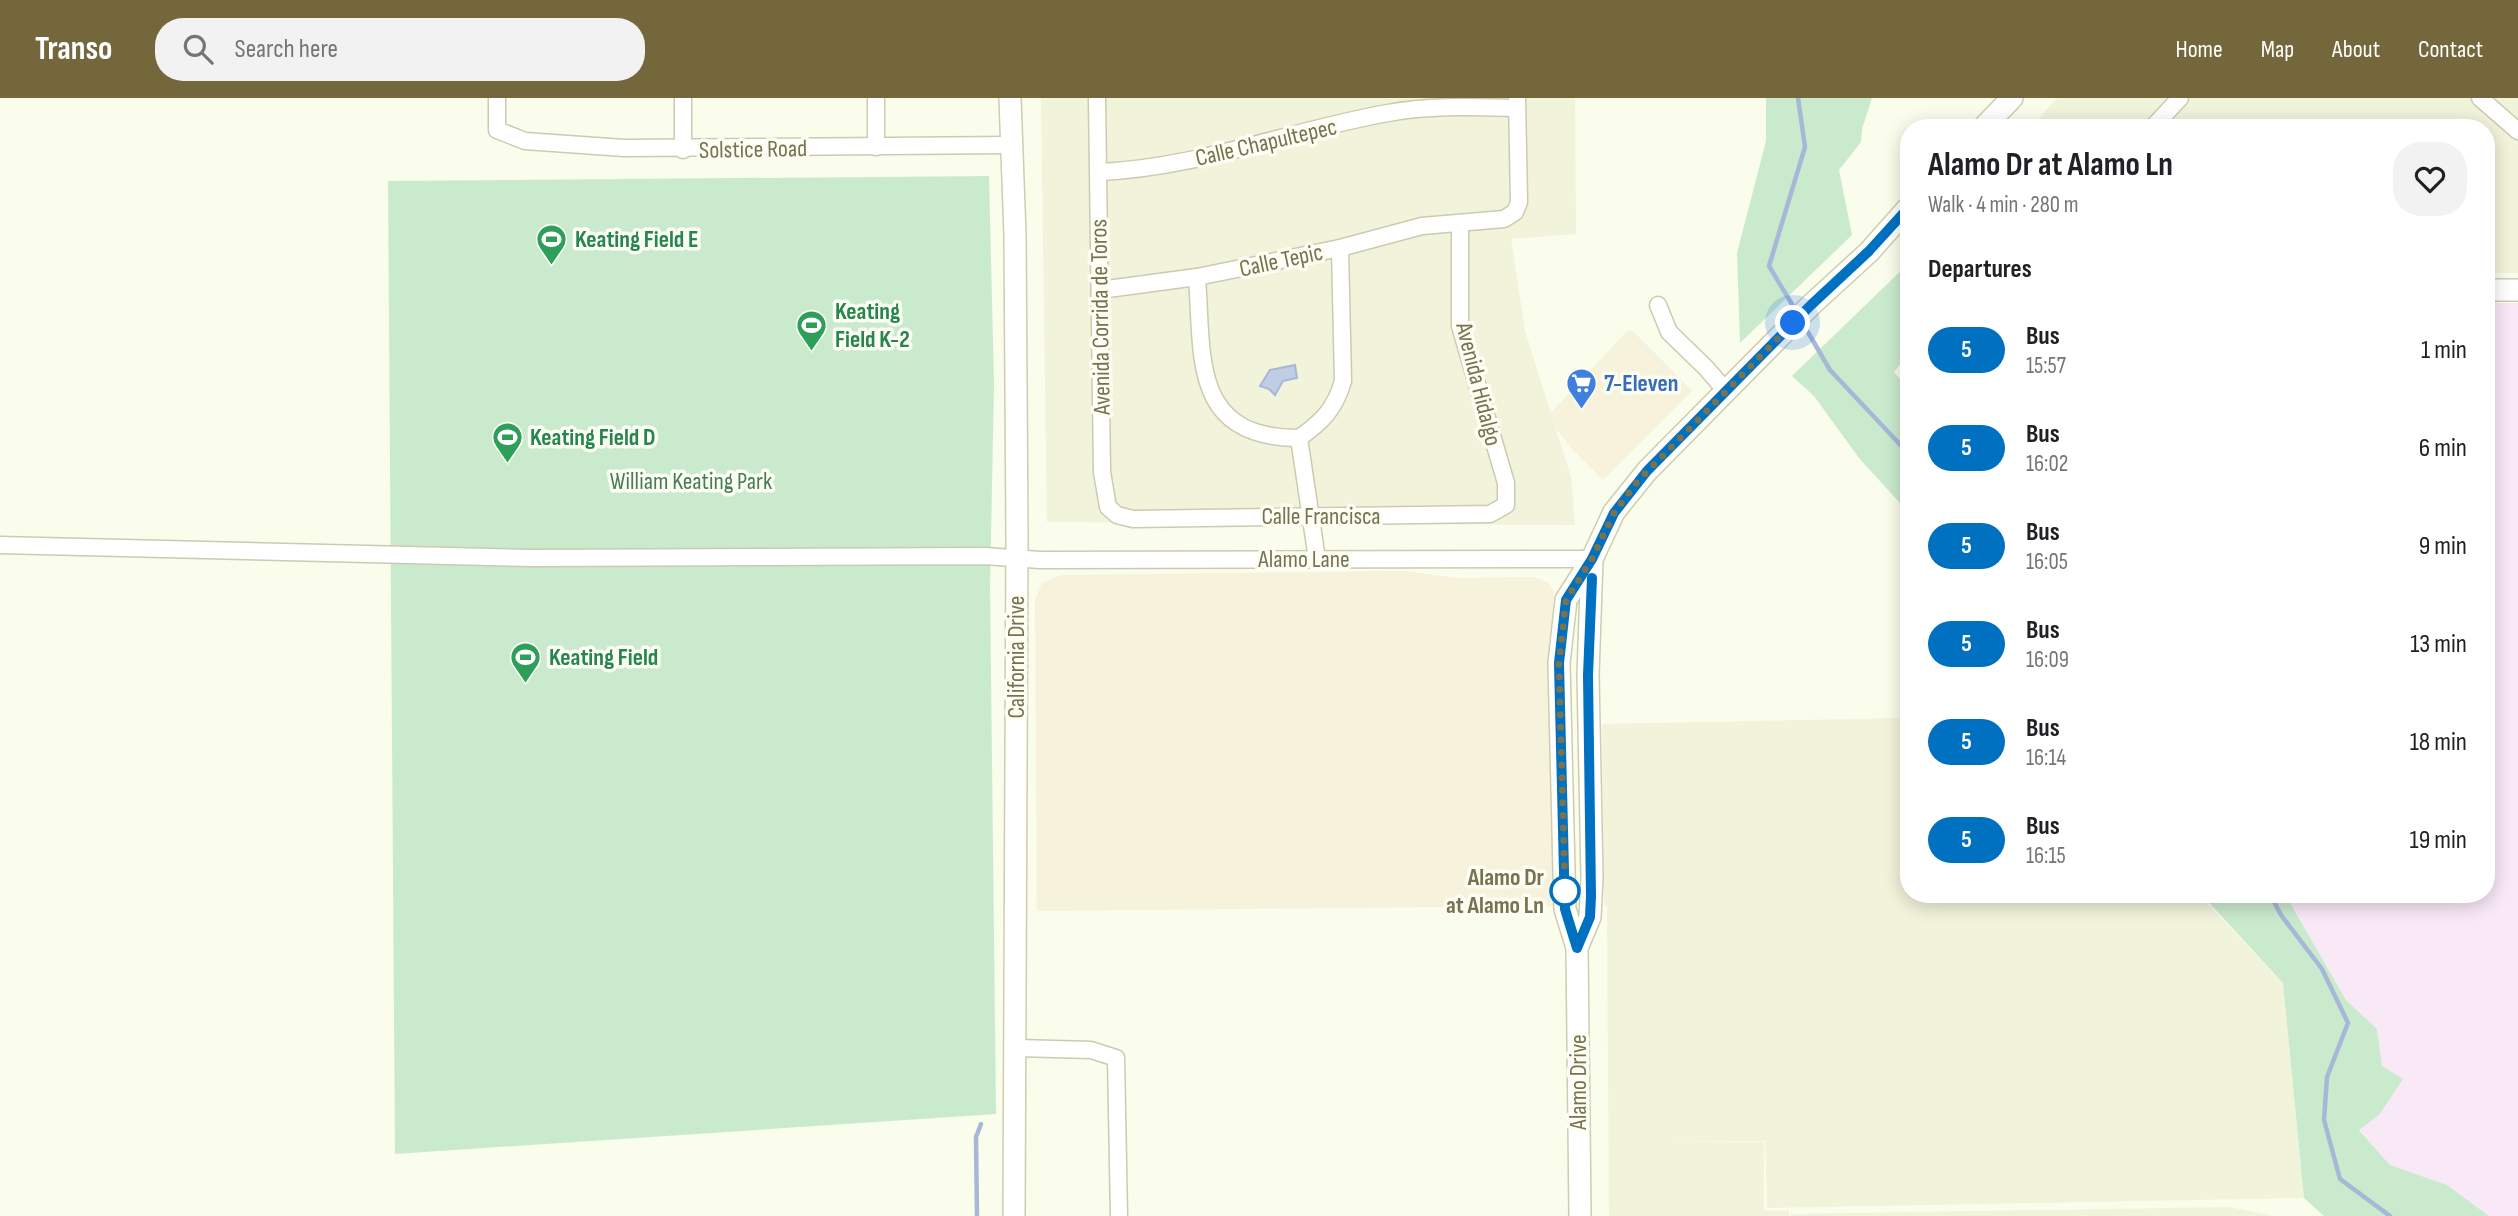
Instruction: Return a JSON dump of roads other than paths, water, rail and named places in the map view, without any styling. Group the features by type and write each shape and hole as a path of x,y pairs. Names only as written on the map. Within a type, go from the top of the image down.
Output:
{"main road":[{"name":"California Drive","path":"1010,98 1014,234 1016,558 1017,1048 1013,1095 1014,1216"},
{"path":"1992,119 2012,98"},
{"name":"Alamo Drive","path":"1580,1216 1577,948 1565,909 1559,663 1566,600 1592,559 1614,513 1647,471 1900,217"},
{"path":"2495,290 2518,290"},
{"name":"Alamo Drive","path":"1577,948 1591,914 1592,825 1588,675 1592,559"},
{"path":"1561,727 1573,770 1580,890 1591,914"}],"street":[{"name":"Solstice Road","path":"497,98 497,130 525,141 683,150 1011,145"},
{"path":"683,98 683,150"},
{"path":"876,98 876,147"},
{"name":"Avenida Corrida de Toros","path":"1097,98 1104,491 1108,507 1117,515 1133,519"},
{"path":"2160,119 2180,98"},
{"path":"2480,98 2518,131"},
{"path":"1460,223 1504,219 1515,212 1519,202 1517,103"},
{"name":"Calle Chapultepec","path":"1099,172 1211,157 1389,113 1517,103"},
{"name":"Calle Tepic","path":"1100,290 1197,277 1340,248 1422,226 1460,223"},
{"name":"Avenida Hidalgo","path":"1460,223 1460,327 1506,483 1506,505"},
{"path":"1197,277 1205,376 1212,396 1225,414 1258,436 1299,438 1325,418 1337,402 1343,381 1340,248"},
{"path":"1658,305 1668,332 1726,391"},
{"path":"1299,438 1317,559"},
{"name":"Calle Francisca","path":"1133,519 1490,514 1506,505"},
{"name":"Alamo Lane","path":"0,545 532,558 985,556 1592,559"},
{"path":"1017,1048 1091,1050 1115,1058 1119,1216"}],"water":[{"path":"1295,365 1297,378 1283,381 1275,395 1260,386 1270,370"}],"waterway":[{"path":"1796,311 1769,266 1805,147 1798,98"},
{"path":"1802,322 1830,370 1900,444"},
{"path":"2275,903 2322,969 2348,1023 2327,1077 2324,1120 2340,1179 2390,1216"},
{"path":"977,1216 976,1137 981,1124"}],"place":[{"name":"Keating Field E","path":"552,266"},
{"name":"Keating Field K-2","path":"812,352"},
{"name":"7-Eleven","path":"1581,410"},
{"name":"Keating Field D","path":"507,464"},
{"name":"Keating Field","path":"526,684"},
{"name":"Alamo Dr at Alamo Ln","path":"1565,891"}],"park label":[{"name":"William Keating Park","path":"691,481"}]}
